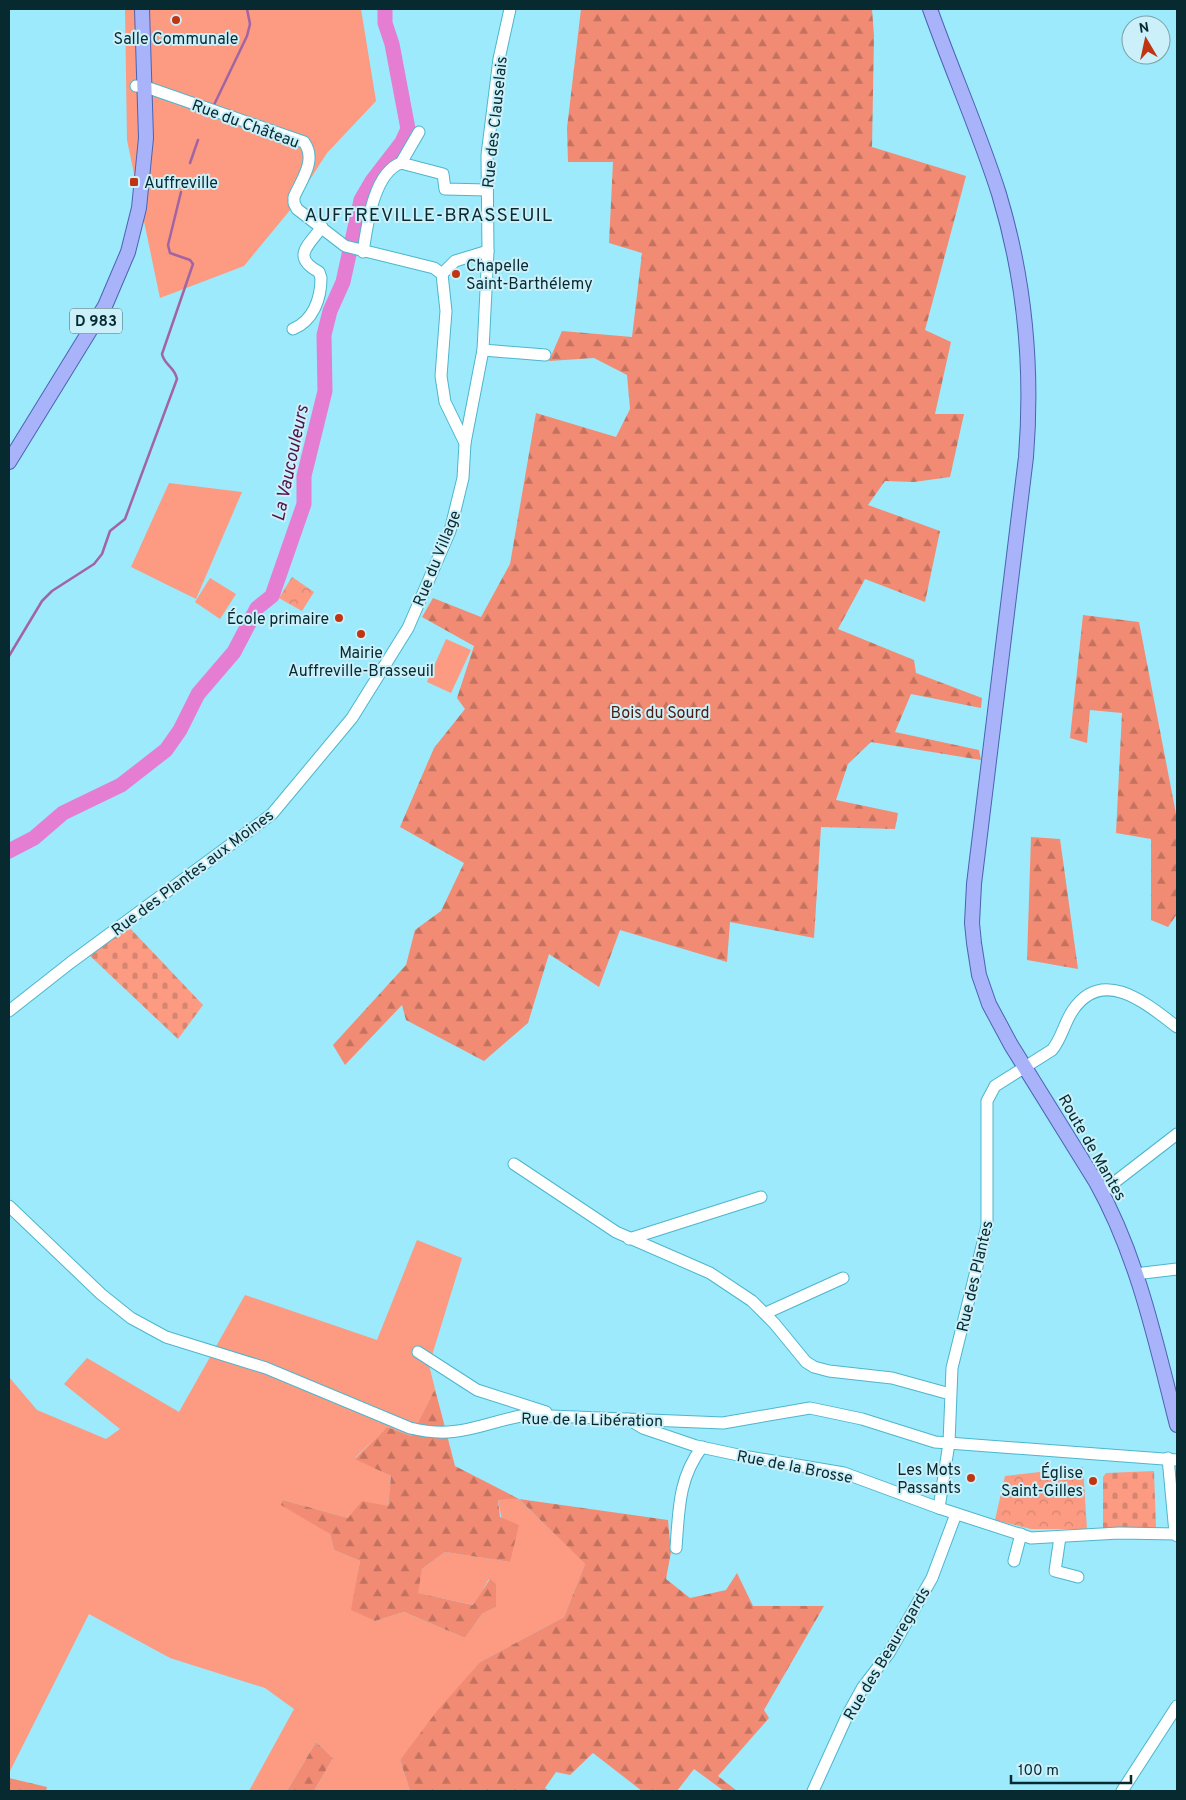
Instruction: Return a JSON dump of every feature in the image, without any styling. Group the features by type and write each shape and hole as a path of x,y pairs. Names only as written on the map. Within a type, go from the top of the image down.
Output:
{"main road":[{"name":"D 983","path":"134,9 140,86"},
{"name":"D 983","path":"9,462 102,310 119,277 137,221 143,165 138,139 142,9"},
{"path":"930,9 963,93"},
{"path":"937,9 963,93"},
{"name":"Route de Mantes","path":"963,93 998,193 1012,244 1024,315 1029,394 1024,475 974,884 972,923 975,953 989,1004 1025,1067 1102,1192 1135,1274 1151,1322 1177,1425"}],"street":[{"name":"Rue des Clauselais","path":"465,443 483,350 488,251 487,155 499,59 510,9"},
{"name":"Rue du Château","path":"140,86 304,142 310,150 311,159 294,197 294,204 297,209 345,246 434,268 442,274"},
{"path":"361,251 370,208 383,181 396,165 401,163 419,132"},
{"path":"401,163 443,174 445,189 486,190"},
{"path":"292,328 303,325 314,312 321,278 319,272 308,266 303,258 304,251 322,227"},
{"path":"442,274 455,261 488,251"},
{"name":"Rue du Village","path":"387,662 408,628 450,531 463,478 465,443 445,402 440,376 446,311 442,274"},
{"path":"483,350 545,355"},
{"name":"Rue des Plantes aux Moines","path":"9,1011 70,963 272,814 352,718 387,662"},
{"name":"Rue des Plantes","path":"939,1508 949,1443 952,1368 987,1226 987,1101 995,1086 1052,1050 1059,1042 1072,1011 1080,1001 1093,992 1121,989 1177,1026"},
{"path":"1102,1192 1177,1134"},
{"path":"514,1164 595,1220 629,1239 710,1273 752,1301 766,1313 806,1362 814,1367 829,1371 892,1378 950,1394"},
{"path":"629,1239 761,1197"},
{"name":"Rue de la Libération","path":"9,1206 101,1294 130,1318 166,1337 266,1368 410,1428 431,1433 453,1433 480,1427 498,1420 526,1416 626,1418 723,1423 810,1408 862,1419 903,1433 949,1443 1173,1459"},
{"path":"1135,1274 1177,1269"},
{"path":"766,1313 843,1278"},
{"path":"418,1352 476,1390 560,1416"},
{"name":"Rue de la Brosse","path":"626,1418 643,1428 702,1447 844,1473 956,1514 1031,1538 1119,1533 1177,1534"},
{"path":"676,1548 682,1485 689,1464 702,1447"},
{"path":"1173,1459 1177,1534"},
{"name":"Rue des Beauregards","path":"813,1791 863,1687 889,1653 932,1578 956,1514"},
{"path":"1014,1561 1021,1534"},
{"path":"1060,1536 1055,1571 1078,1577"},
{"path":"1122,1791 1177,1706"}],"green space":[{"path":"125,9 361,9 376,101 327,153 291,209 244,266 160,298 127,140"},
{"name":"Bois du Sourd","path":"581,9 872,9 874,36 872,147 966,176 925,330 951,342 935,414 964,414 950,477 914,482 885,481 868,505 940,531 925,602 865,579 838,629 914,660 916,673 982,698 981,708 911,694 895,732 979,750 981,760 871,742 848,764 836,800 898,813 895,829 821,827 814,938 730,922 727,962 620,930 599,987 549,954 528,1023 484,1061 406,1020 402,1005 345,1065 333,1045 406,965 415,930 441,911 464,863 400,827 434,748 465,709 457,698 474,646 422,617 433,598 481,617 510,564 536,413 616,437 630,409 627,375 594,358 549,361 562,331 632,337 642,253 609,243 613,162 568,162 567,128"},
{"path":"169,483 242,492 196,599 131,567"},
{"path":"292,577 314,592 302,611 279,598"},
{"path":"210,578 236,594 220,619 195,602"},
{"path":"1083,615 1139,622 1177,819 1177,914 1168,927 1151,920 1151,839 1116,833 1122,713 1090,710 1087,743 1070,738"},
{"path":"446,639 471,650 451,693 427,682"},
{"path":"1031,837 1060,839 1078,969 1027,960"},
{"path":"128,926 203,1005 178,1039 89,955"},
{"path":"417,1240 462,1258 429,1365 435,1389 411,1436 387,1427 355,1458 391,1476 388,1506 348,1518 283,1500 330,1534 334,1550 360,1561 352,1610 375,1621 404,1612 465,1638 482,1614 496,1607 489,1579 474,1605 417,1593 422,1569 445,1552 510,1562 498,1500 519,1499 585,1564 564,1617 480,1662 400,1760 410,1791 314,1791 333,1758 316,1742 287,1791 249,1791 294,1709 265,1688 170,1658 89,1614 9,1773 9,1377 37,1410 106,1439 120,1429 64,1384 87,1358 179,1412 245,1295 377,1340"},
{"path":"435,1389 455,1466 519,1499 498,1500 500,1517 519,1525 510,1562 445,1552 422,1569 418,1593 473,1605 490,1579 496,1584 496,1607 482,1614 465,1638 404,1612 375,1621 351,1610 360,1561 334,1550 330,1534 281,1505 283,1500 348,1518 362,1501 388,1506 391,1476 355,1459 387,1427 411,1436"},
{"path":"1083,1467 1087,1529 1031,1529 995,1520 1005,1476"},
{"path":"1154,1471 1156,1529 1103,1530 1103,1477 1106,1473"},
{"path":"519,1499 668,1520 671,1552 666,1579 690,1598 726,1590 737,1573 753,1606 824,1606 764,1710 769,1718 718,1776 737,1791 724,1791 694,1769 677,1791 642,1791 593,1753 570,1775 556,1772 545,1788 549,1791 410,1791 400,1760 437,1711 480,1662 564,1617 585,1564"},
{"path":"316,1742 333,1758 314,1791 287,1791"},
{"path":"9,1778 47,1787 46,1791 9,1791"}],"waterway":[{"path":"213,107 247,36 250,24 247,9"},
{"name":"La Vaucouleurs","path":"9,851 34,838 63,813 121,785 166,750 180,730 198,694 234,652 257,608 272,596 304,504 304,476 325,391 324,335 330,311 343,282 361,200 372,181 402,142 408,129 392,44 385,23 385,9"},
{"path":"190,163 198,140"},
{"path":"9,656 42,601 52,591 94,564 102,554 110,531 125,519 177,379 162,354 193,264 190,260 170,253 168,245 181,192"}],"place":[{"name":"Salle Communale","path":"176,20"},
{"name":"Auffreville","path":"134,182"},
{"name":"Chapelle Saint-Barthélemy","path":"456,274"},
{"name":"École primaire","path":"339,618"},
{"name":"Mairie Auffreville-Brasseuil","path":"361,634"},
{"name":"Les Mots Passants","path":"971,1478"},
{"name":"Église Saint-Gilles","path":"1093,1481"}],"district":[{"name":"AUFFREVILLE-BRASSEUIL","path":"429,214"}]}
